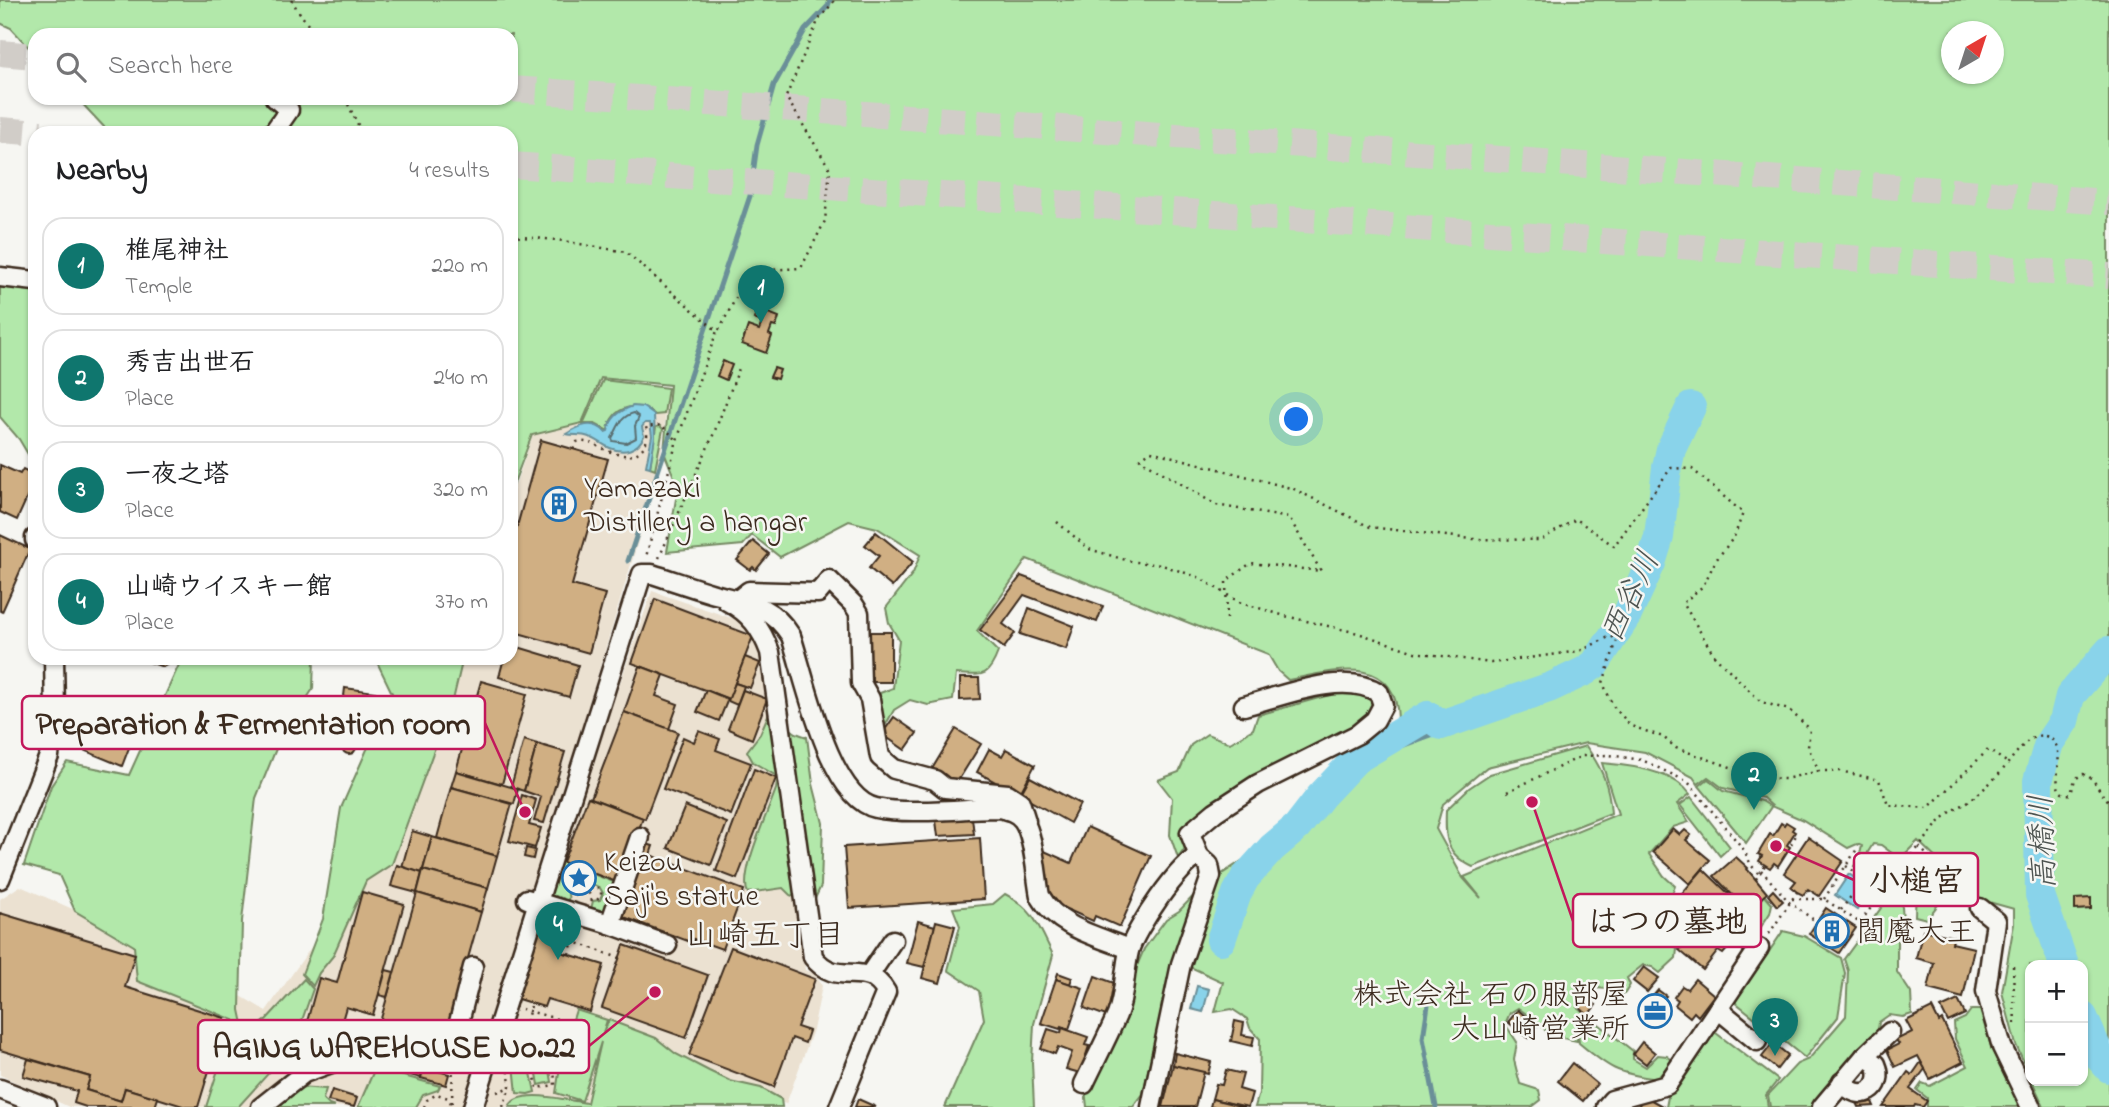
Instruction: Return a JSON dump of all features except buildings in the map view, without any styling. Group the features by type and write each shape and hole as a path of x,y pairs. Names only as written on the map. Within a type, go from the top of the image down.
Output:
{"street":[{"path":"278,126 289,110 283,105"},
{"path":"0,277 28,280"},
{"path":"473,1107 506,1004 532,900 647,574 739,599 768,611 781,620 792,636 830,758 841,780 864,804 899,811 999,808 1012,811 1022,819 1028,829"},
{"path":"739,599 749,591 818,593 829,580 859,613 861,683 870,699 880,757 894,769 935,779 945,788 1008,794 1020,802 1028,829 1040,896 1045,904 1064,923 1129,949"},
{"path":"712,593 738,607 755,621 770,652 813,957 821,967 832,973 870,974 881,982 886,992 839,1107"},
{"path":"0,879 49,756 55,711 54,665"},
{"path":"1151,1107 1181,964 1212,876 1209,864 1199,856 1190,833 1258,784 1358,734 1375,720 1383,705 1379,693 1368,685 1352,683 1329,685 1244,706"},
{"path":"610,924 640,837"},
{"path":"1084,1084 1118,1012 1129,949 1151,910 1175,876 1190,859 1199,856"},
{"path":"532,900 579,907 610,924 667,944"},
{"path":"1980,908 1996,921 1986,991 2002,1047 2031,1107"},
{"path":"870,974 893,940"},
{"path":"1606,1107 1612,1100 1667,1085 1759,948"},
{"path":"473,967 455,1038 492,1049"},
{"path":"1718,1010 1757,1041"},
{"path":"1822,1107 1865,1056 1891,1032"},
{"path":"261,1107 304,1073 334,1062 366,1056"},
{"path":"1842,1082 1852,1092 1859,1094 1866,1093 1877,1084 1879,1070 1876,1064 1865,1056"},
{"path":"0,1089 46,1107"}],"path":[{"path":"291,0 310,28"},
{"path":"717,332 750,271 802,268 825,221 830,169 786,97 818,21 835,0"},
{"path":"348,105 359,126"},
{"path":"518,237 557,240 626,252 717,331 676,438 647,574"},
{"path":"647,574 714,433 740,366"},
{"path":"574,449 577,442 583,442 609,453 634,454 646,445 646,427 650,425 665,428 676,438"},
{"path":"1227,619 1226,581 1251,563 1321,571 1289,518 1216,505 1140,459 1151,451 1294,489 1370,527 1472,539 1541,540 1576,519 1614,546 1671,468 1692,469 1743,513 1734,537 1716,560 1703,586 1683,603 1714,655 1761,702 1789,710 1810,729 1808,747 1819,771"},
{"path":"1057,523 1089,549 1129,561 1162,565 1198,577 1227,595 1285,616 1358,632 1415,652 1491,663 1580,651 1611,636 1617,640 1603,683 1613,706 1631,726 1663,737 1676,748 1762,778 1785,779 1819,771 1840,771 1879,780 1888,805 1928,808 1988,750 2008,763"},
{"path":"1792,899 1824,899 1860,923 1907,858 1947,815 1971,800 2036,735 2047,737 2056,745 2059,760 2057,786 2060,792 2071,794 2075,779 2083,774 2094,780 2109,801"},
{"path":"1507,792 1583,756 1609,755 1642,760 1688,782 1744,850 1759,874"},
{"path":"1791,844 1798,832"},
{"path":"1919,847 1980,908"},
{"path":"1824,899 1857,849"},
{"path":"1863,877 1877,856"},
{"path":"1756,879 1765,865"},
{"path":"1846,866 1883,890"},
{"path":"1761,870 1790,903 1817,922"},
{"path":"569,954 579,907 574,888"},
{"path":"582,889 589,891"},
{"path":"1780,918 1797,891"},
{"path":"1841,910 1849,899"},
{"path":"1729,942 1737,944 1748,931 1744,919"},
{"path":"572,942 620,958"},
{"path":"2013,966 2015,1029"},
{"path":"503,1107 510,1087 510,1059 514,1042 524,1027 531,1003"},
{"path":"506,1004 557,1019 552,1033 550,1060 554,1065 555,1085 537,1088 533,1065"},
{"path":"452,1105 455,1038"},
{"path":"510,1059 525,1065 550,1060"},
{"path":"424,1107 427,1100 437,1094 443,1095 452,1105"}],"shaded area":[{"path":"602,379 669,387 659,472 467,1107 69,1107 0,1075 0,899 20,886 155,945 266,1011 394,830 452,665 518,665 518,477 533,435 583,423"},
{"path":"652,591 749,624 756,637 769,699 805,970 816,974 822,986 813,1030 786,1104 667,1067 616,1107 482,1107 539,915"}],"green space":[{"path":"0,0 2109,0 2109,1107 2044,1107 2034,1086 2088,1086 2088,960 2025,960 2025,1065 2016,1045 2002,992 2014,924 2014,909 1978,899 1918,841 1900,859 1880,886 1866,877 1877,859 1885,864 1893,854 1881,845 1873,844 1867,861 1859,868 1854,866 1862,846 1857,844 1848,848 1803,820 1773,807 1763,798 1723,788 1708,777 1698,784 1693,777 1645,752 1586,743 1487,767 1443,804 1436,829 1463,878 1481,898 1464,877 1618,814 1602,763 1650,771 1683,786 1690,794 1677,804 1689,822 1673,827 1649,854 1664,876 1675,886 1659,926 1677,949 1676,958 1660,973 1643,965 1627,978 1630,985 1625,993 1615,997 1608,989 1596,988 1586,995 1577,1007 1633,1051 1633,1059 1646,1067 1658,1055 1672,1060 1657,1079 1622,1072 1599,1059 1579,1043 1577,1018 1577,1041 1549,1035 1541,1025 1518,1008 1510,1013 1505,1024 1517,1042 1514,1060 1520,1084 1539,1090 1541,1100 1532,1107 1255,1107 1259,1093 1260,1039 1250,1028 1247,1019 1232,1009 1215,1012 1223,982 1188,966 1209,903 1222,874 1304,820 1319,807 1344,766 1386,733 1398,719 1395,698 1386,683 1374,675 1359,671 1323,673 1288,680 1278,671 1268,654 1027,559 977,631 998,652 991,667 978,675 956,674 953,700 928,705 910,700 894,710 886,724 880,710 880,693 893,688 899,640 889,623 886,608 913,573 920,555 877,528 849,521 780,557 752,535 743,545 667,552 678,487 664,452 670,385 601,378 582,423 532,435 518,472 518,126 103,126 84,105 518,105 518,28 28,28 28,46 11,28 0,23"},
{"path":"0,283 28,289 28,454 0,417"},
{"path":"603,380 668,388 664,414 655,415 641,407 634,407 626,408 614,416 608,431 595,424 583,424"},
{"path":"656,427 663,429 655,469 650,467"},
{"path":"179,665 314,665 313,689 280,739 256,798 242,921 240,1010 246,1038 304,979 313,989 293,1046 238,1107 206,1107 234,1020 137,981 134,946 75,911 59,875 24,865 51,786 67,762 129,775"},
{"path":"378,665 461,665 454,696 392,864 366,881 333,956 319,973 313,986 302,974 323,919 341,808 392,693"},
{"path":"1364,692 1372,698 1372,710 1354,728 1295,755 1231,791 1185,829 1186,847 1178,858 1170,835 1172,798 1158,780 1179,772 1191,745 1207,734 1230,743 1253,729 1258,715 1333,694"},
{"path":"769,713 796,733 807,737 813,784 823,823 821,886 812,905 790,895 783,888 748,893 747,872 778,777 753,762 747,751 760,734"},
{"path":"1586,746 1604,777 1611,813 1473,867 1452,851 1447,837 1446,810 1469,788 1490,774"},
{"path":"1708,779 1723,791 1762,801 1771,807 1746,843 1699,786"},
{"path":"1691,797 1730,847 1720,856 1680,805"},
{"path":"1920,860 1949,890 1927,919 1915,916 1916,883 1902,880"},
{"path":"562,862 619,884 607,910 591,909 593,901 600,900 603,893 600,888 594,885 588,889 583,887 586,878 569,873 568,902 550,896"},
{"path":"1900,882 1903,920 1897,930 1897,972 1911,993 1912,1014 1903,1017 1889,1015 1879,1022 1877,1037 1815,1107 1770,1107 1768,1095 1797,1064 1809,1059 1846,1016 1848,971 1844,959"},
{"path":"1205,884 1172,961 1143,1094 1133,1107 1087,1107 1085,1089 1144,949 1166,919 1179,911"},
{"path":"1005,894 1029,912 1053,955 1034,1024 1034,1107 945,1107 984,1019 979,991 948,970 960,926 953,908 993,904"},
{"path":"1765,896 1772,904 1770,913 1755,933 1755,919 1751,908"},
{"path":"1783,931 1804,936 1841,958 1845,973 1838,1017 1805,1058 1735,1002"},
{"path":"576,1010 607,1020 603,1033 609,1020 656,1038 676,1054 730,1081 761,1088 781,1099 782,1107 509,1107 522,1097 532,1096 587,1103 601,1042 582,1101 556,1093 560,1066 560,1036 567,1038"},
{"path":"1971,1010 1980,1010 1992,1050 2020,1107 1927,1107 1927,1098 1917,1090 1922,1083 1930,1086 1968,1066 1955,1039 1954,1023 1965,1018"},
{"path":"1712,1030 1778,1080 1766,1095 1768,1107 1666,1107 1669,1092"},
{"path":"549,1064 552,1082 539,1085 536,1068"},
{"path":"514,1065 530,1068 535,1092 517,1093"},
{"path":"375,1068 440,1086 438,1090 423,1095 416,1107 358,1107"},
{"path":"299,1087 326,1089 323,1099 335,1107 276,1107"}],"water":[{"path":"633,406 643,407 654,415 655,437 650,467 646,466 652,436 650,423 645,423 642,427 644,436 638,445 625,451 615,450 586,436 566,434 586,425 608,431 617,415"},
{"path":"1849,874 1872,889 1857,910 1835,895"},
{"path":"1197,986 1209,989 1203,1012 1191,1009"}],"waterway":[{"path":"628,561 750,196 757,145 774,85 805,30 828,6 830,0"},
{"name":"西谷川","path":"1221,940 1245,878 1272,848 1297,827 1321,796 1356,759 1428,716 1441,725 1551,687 1595,664 1627,615 1651,563 1659,537 1671,449 1691,407"},
{"name":"高橋川","path":"2062,960 2040,895 2038,781 2049,743 2064,721 2070,696 2109,651"},
{"name":"西谷川","path":"1348,766 1434,734 1441,725"},
{"path":"1428,1005 1423,1038 1436,1107"},
{"name":"高橋川","path":"2086,1023 2101,1059 2109,1068"}],"tunnel":[{"path":"0,53 28,55"},
{"path":"518,89 2109,202"},
{"path":"0,130 28,132"},
{"path":"518,165 2109,276"}],"place":[{"name":"椎尾神社","path":"761,323"},
{"name":"Yamazaki Distillery a hangar","path":"559,504"},
{"name":"はつの墓地","path":"1532,802"},
{"name":"秀吉出世石","path":"1754,810"},
{"name":"Preparation & Fermentation room","path":"525,812"},
{"name":"小槌宮","path":"1776,846"},
{"name":"Keizou Saji's statue","path":"579,878"},
{"name":"閻魔大王","path":"1832,931"},
{"name":"山崎ウイスキー館","path":"558,960"},
{"name":"AGING WAREHOUSE No.22","path":"655,992"},
{"name":"株式会社 石の服部屋 大山崎営業所","path":"1655,1011"},
{"name":"一夜之塔","path":"1775,1056"}],"district":[{"name":"山崎五丁目","path":"765,934"}]}
